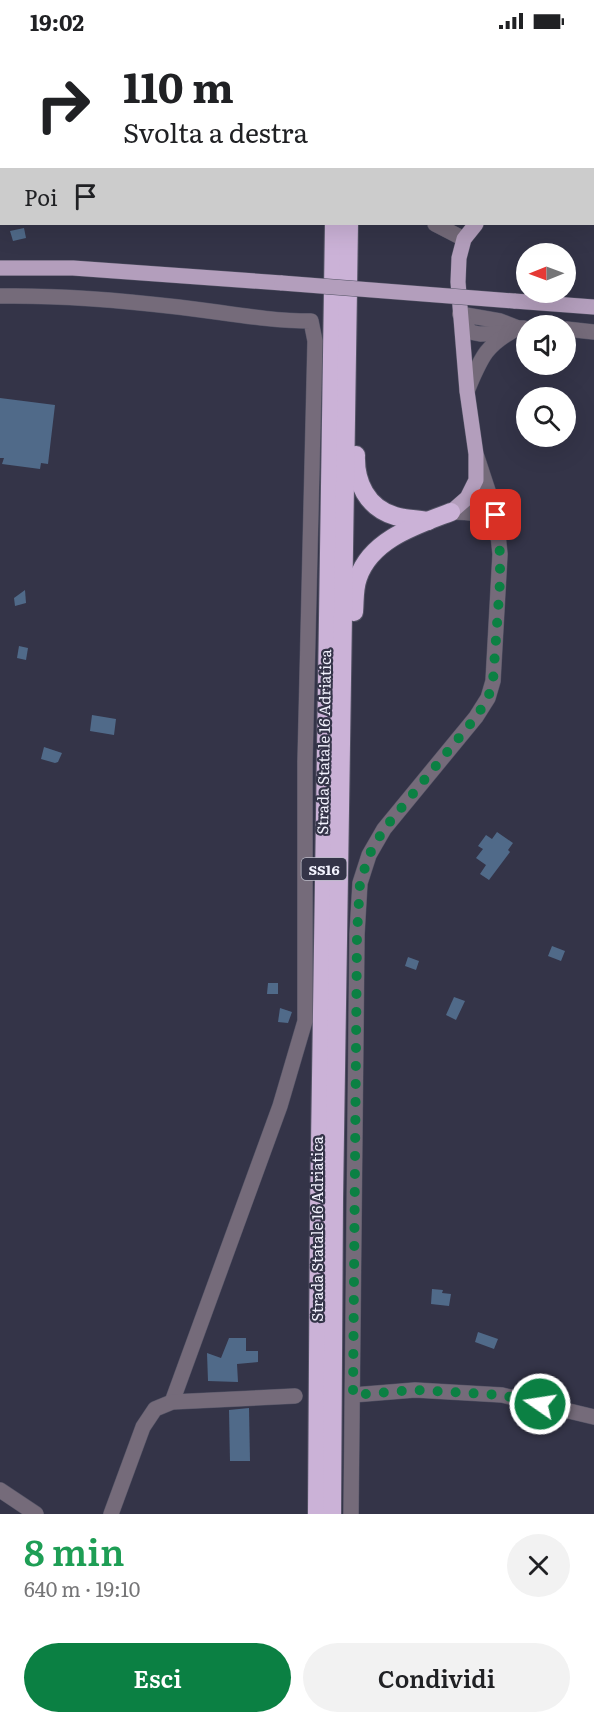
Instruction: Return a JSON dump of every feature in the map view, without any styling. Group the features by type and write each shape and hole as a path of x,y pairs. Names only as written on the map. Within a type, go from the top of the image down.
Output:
{"highway":[{"name":"Strada Statale 16 Adriatica","path":"317,1514 334,225"},
{"name":"Strada Statale 16 Adriatica","path":"332,1514 341,726 350,225"},
{"path":"348,328 357,373 355,463 362,490 384,512 428,520"},
{"path":"341,726 353,671 355,592 361,569 384,543 428,520 452,512"}],"main road":[{"path":"452,512 467,498 476,480 476,454 467,391 458,282 459,258 464,239 475,225"},
{"path":"0,268 73,268 594,307"}],"street":[{"path":"437,225 464,239"},
{"path":"0,296 54,295 178,307 271,320 311,321 315,341 305,762 305,1021 280,1106 172,1402"},
{"path":"460,314 500,321 516,329"},
{"path":"576,330 594,332"},
{"path":"467,391 478,364 492,344 516,331"},
{"path":"351,1514 357,934 360,883 369,855 384,829 476,717 488,698 493,681 500,554 493,504 476,454"},
{"path":"452,512 478,513 487,521 497,536"},
{"path":"353,1395 415,1390 502,1395 594,1417"},
{"path":"111,1514 143,1426 155,1409 172,1402 295,1396"},
{"path":"0,1490 12,1508 36,1514"}],"building":[{"path":"24,228 26,238 13,241 10,231"},
{"path":"0,398 55,405 48,464 41,463 40,469 2,464 4,458 0,458"},
{"path":"25,590 26,603 15,606 14,598"},
{"path":"19,646 28,648 26,660 17,658"},
{"path":"92,715 116,719 114,735 90,731"},
{"path":"44,747 62,753 58,762 41,759"},
{"path":"497,832 513,843 508,850 510,852 489,880 480,874 486,865 476,858 483,849 478,846 486,835 492,839"},
{"path":"552,946 565,951 561,961 548,956"},
{"path":"408,957 419,961 416,970 405,966"},
{"path":"268,983 278,983 278,994 267,994"},
{"path":"454,997 465,1001 456,1020 446,1015"},
{"path":"280,1008 292,1012 288,1023 278,1022"},
{"path":"432,1289 443,1290 442,1293 451,1294 449,1306 431,1304"},
{"path":"478,1332 498,1339 494,1349 475,1342"},
{"path":"229,1338 246,1338 246,1351 258,1351 258,1362 237,1364 238,1382 208,1381 207,1353 221,1358"},
{"path":"249,1408 250,1461 230,1461 229,1410"}],"route":[{"path":"496,515 500,582 493,681 488,698 476,717 384,829 369,855 360,883 357,934 353,1395 415,1390 502,1395 540,1404"}]}
